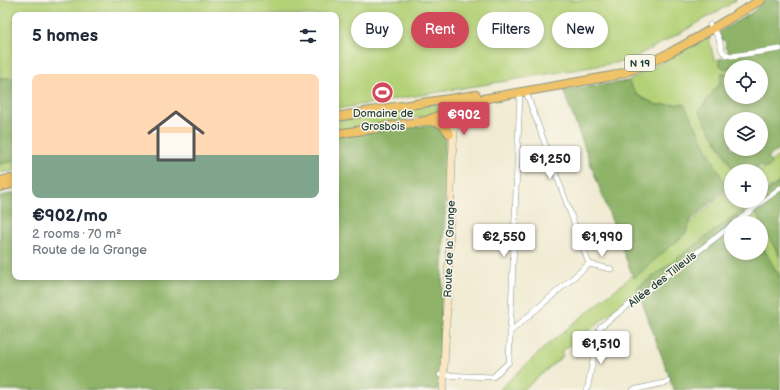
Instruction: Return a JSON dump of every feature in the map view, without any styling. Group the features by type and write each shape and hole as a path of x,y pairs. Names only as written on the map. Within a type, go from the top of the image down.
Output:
{"main road":[{"name":"N 19","path":"339,134 426,121 462,104 477,100 625,73 666,55 753,0"},
{"name":"N 19","path":"339,116 618,71 636,65 761,0"},
{"path":"447,100 450,110"},
{"path":"455,118 462,104"},
{"name":"Route de la Grange","path":"439,390 441,375 448,194 452,134 455,118 450,110"},
{"name":"Route de la Grange","path":"450,110 450,127 452,134"},
{"path":"426,121 442,124 452,134"},
{"path":"0,180 12,180"},
{"path":"0,187 12,181"},
{"name":"Route de la Grange","path":"441,375 443,390"}],"street":[{"path":"712,26 722,52 729,56 780,49"},
{"path":"523,92 589,264"},
{"path":"441,375 493,377 509,362 523,92"},
{"path":"744,216 780,188"},
{"name":"Allée des Tilleuls","path":"588,390 601,326 724,231"},
{"path":"589,264 611,269"},
{"path":"510,332 589,264"},
{"path":"633,390 668,382"}],"green space":[{"name":"Domaine de Grosbois","path":"0,0 737,0 684,31 627,61 339,109 339,12 12,12 12,171 0,173"},
{"path":"768,0 780,0 780,149 768,157 771,164 768,168 768,164 730,164 725,156 768,156 768,112 724,112 724,154 699,111 719,84 722,74 724,74 724,104 768,104 768,60 724,60 724,69 720,65 720,59 725,58 728,55 728,50 725,48 726,42 721,39 719,32 754,11 759,5"},
{"path":"709,37 714,60 720,59 720,65 724,65 724,74 722,74 719,84 699,111 730,164 724,164 724,182 684,104 657,105 637,95 628,81"},
{"path":"0,77 12,78 12,162 0,164"},
{"path":"628,81 637,95 657,105 684,104 724,182 724,191 691,220 686,233 634,278 631,272 563,90"},
{"path":"440,103 442,111 431,115 339,130 339,120"},
{"path":"429,125 439,126 444,129 447,165 438,390 0,390 0,196 12,194 12,280 339,280 339,136"},
{"path":"780,155 780,181 768,190 768,164"},
{"path":"780,182 780,257 768,235 768,216 757,216 753,208 768,208 768,191"},
{"path":"724,193 724,208 753,208 757,216 745,216 742,211 736,216 724,216 724,225 561,352 563,356 523,390 499,390 546,346 627,280"},
{"path":"742,210 745,216 734,216"},
{"path":"724,223 724,260 768,260 768,257 780,278 780,390 674,390 637,288"},
{"path":"768,236 780,257 780,278 768,257"}],"place":[{"name":"Domaine de Grosbois","path":"383,93"}]}
